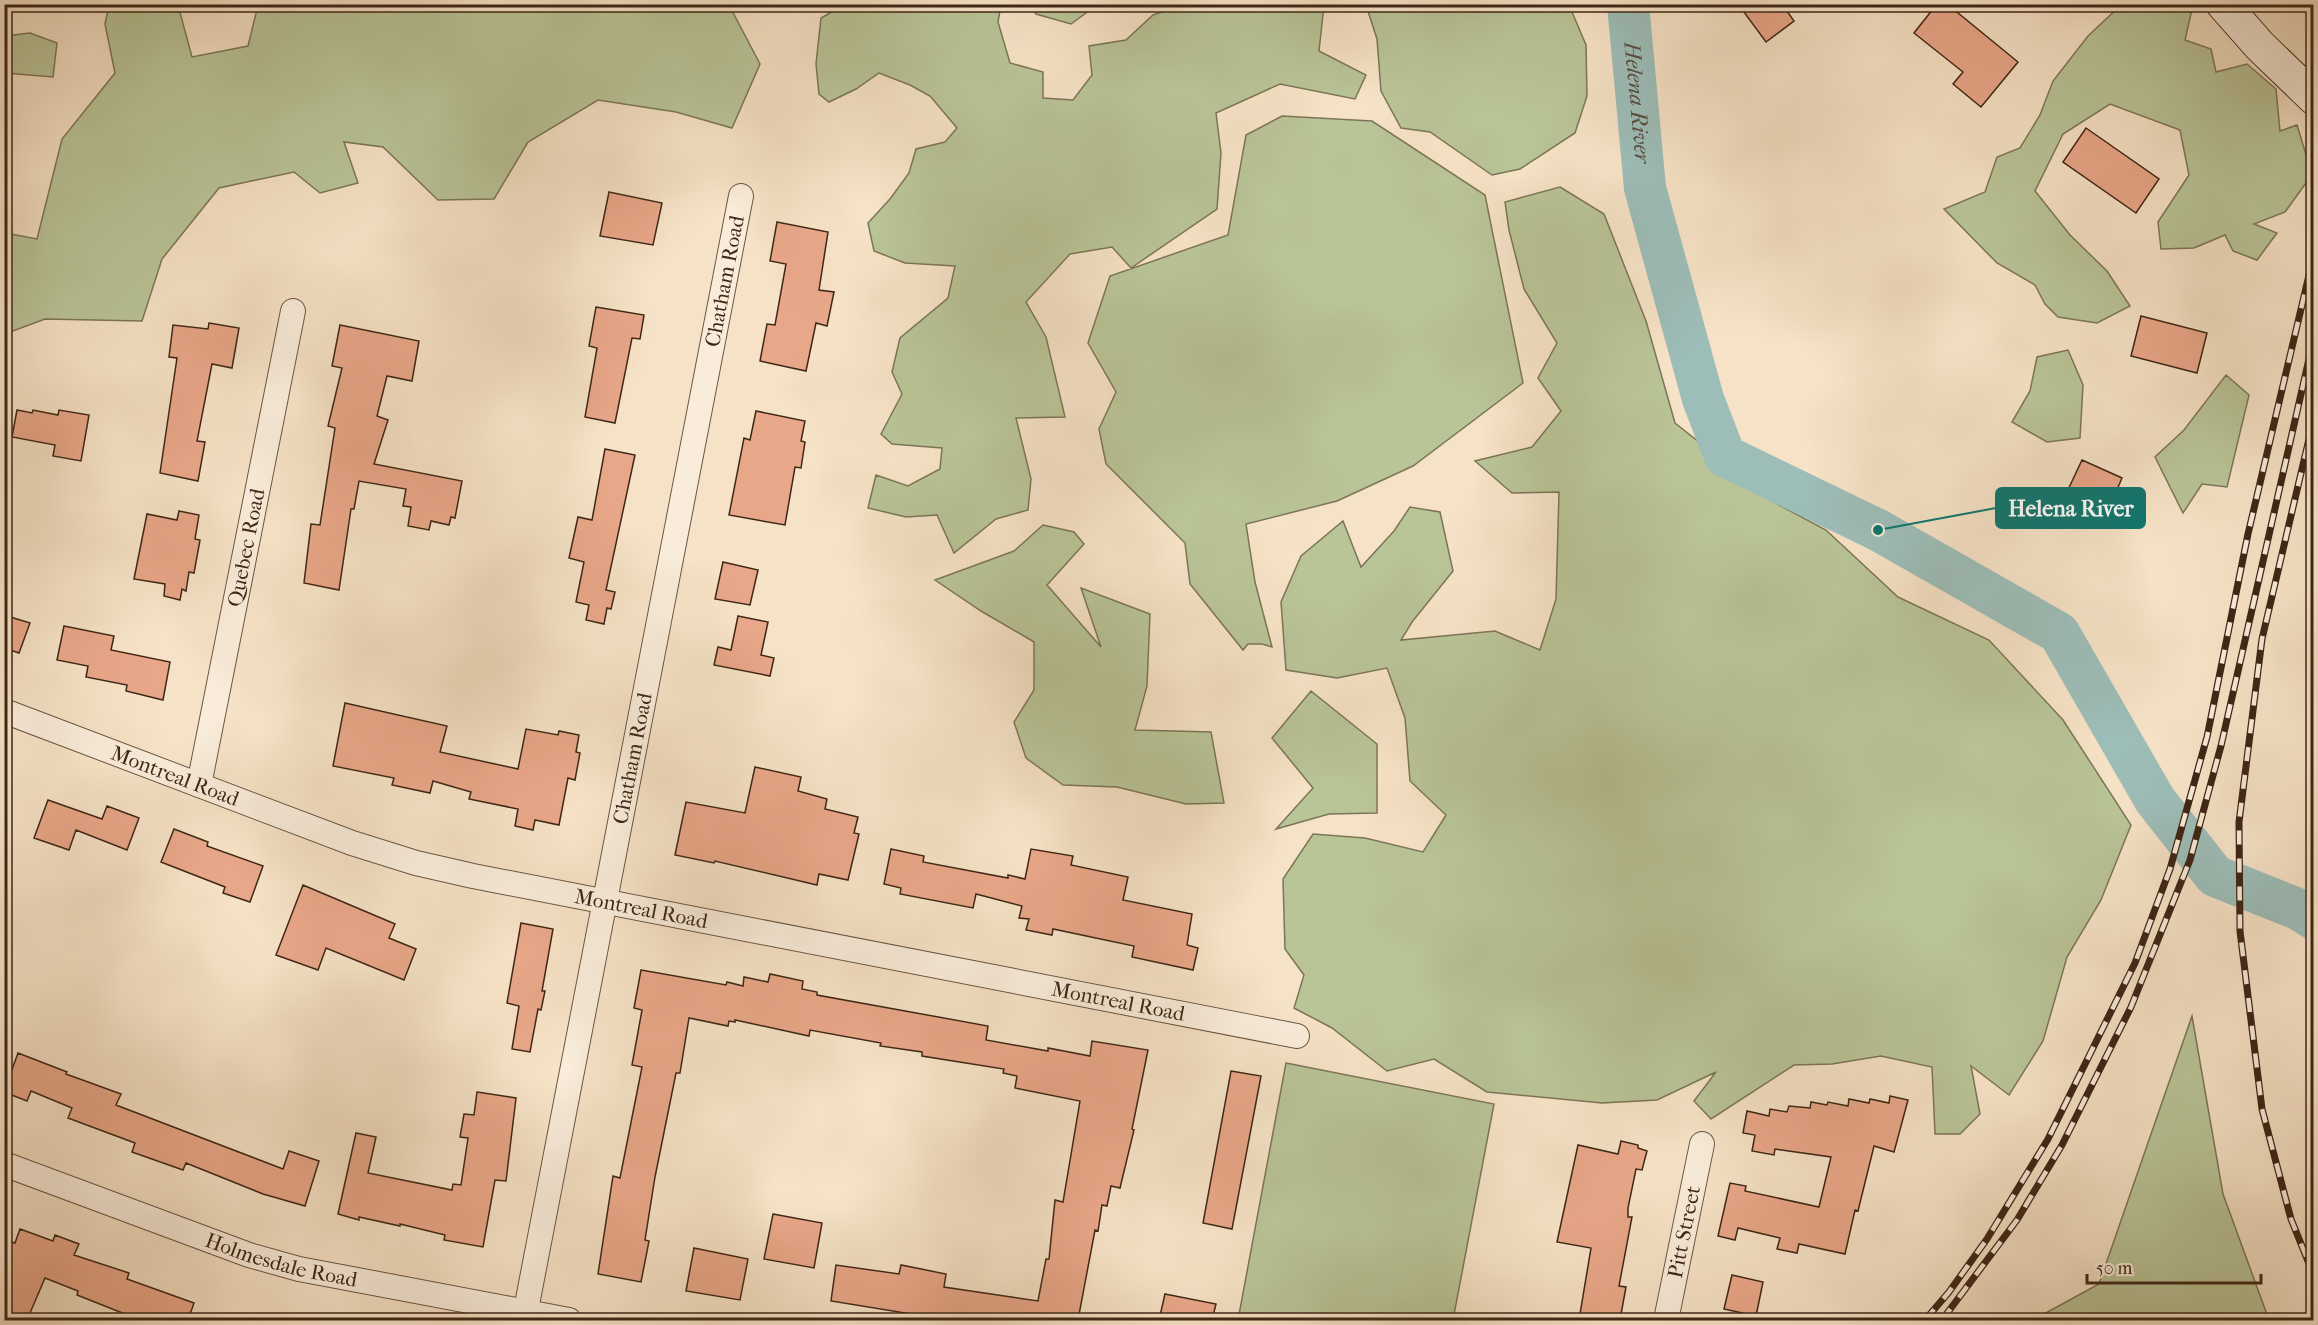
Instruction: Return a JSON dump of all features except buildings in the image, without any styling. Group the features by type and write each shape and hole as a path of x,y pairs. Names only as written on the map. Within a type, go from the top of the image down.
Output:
{"main road":[{"path":"2223,4 2260,46 2313,98"}],"street":[{"name":"Chatham Road","path":"525,1316 741,196"},
{"name":"Quebec Road","path":"199,785 293,311"},
{"name":"Montreal Road","path":"4,711 352,843 416,863 1298,1036"},
{"name":"Pitt Street","path":"1666,1320 1702,1144"},
{"name":"Holmesdale Road","path":"4,1164 249,1255 299,1269 525,1316 569,1320"}],"green space":[{"path":"109,5 178,5 192,57 248,46 258,5 729,5 760,64 732,128 676,112 598,100 528,142 494,199 438,200 383,147 344,142 358,183 320,193 294,172 219,188 162,259 142,321 45,319 5,334 5,233 37,239 62,139 115,73 105,24"},
{"path":"844,5 1001,5 998,22 1010,63 1043,72 1043,98 1073,100 1092,75 1089,46 1126,40 1153,15 1183,5 1324,5 1319,51 1366,75 1355,99 1280,84 1216,113 1221,153 1217,209 1131,268 1112,247 1070,254 1026,302 1046,337 1065,417 1016,418 1031,479 1028,510 996,519 954,553 937,515 906,517 868,508 876,475 908,486 940,469 942,448 892,444 881,434 902,394 892,372 900,338 948,298 955,266 905,263 874,251 868,223 909,173 916,149 945,142 957,128 930,96 910,85 879,73 856,89 829,102 819,94 816,64 821,18"},
{"path":"1030,5 1097,5 1071,24 1036,14"},
{"path":"1366,5 1569,5 1586,45 1587,96 1575,133 1520,169 1492,175 1430,132 1401,128 1381,91 1377,39"},
{"path":"2121,5 2193,5 2185,40 2211,49 2216,72 2247,64 2276,89 2280,131 2297,125 2308,161 2306,183 2285,212 2254,224 2277,233 2257,260 2233,251 2225,235 2194,248 2161,249 2158,222 2189,175 2180,130 2110,104 2063,134 2035,191 2070,235 2107,271 2130,306 2097,323 2058,317 2045,304 2035,285 1997,263 1944,209 1985,192 1997,157 2020,148 2040,115 2053,81 2088,36"},
{"path":"30,33 57,43 53,77 5,73 5,36"},
{"path":"1282,116 1372,121 1485,195 1523,383 1413,466 1337,501 1246,524 1255,582 1272,647 1248,644 1243,650 1190,584 1185,543 1106,464 1099,429 1116,392 1088,343 1110,276 1228,235 1246,135"},
{"path":"1560,187 1604,214 1646,321 1675,423 1779,505 1826,530 1898,597 1989,640 2063,720 2131,825 2101,900 2067,957 2043,1041 2009,1095 1971,1066 1980,1114 1960,1134 1935,1134 1932,1067 1881,1056 1832,1064 1794,1065 1711,1119 1694,1101 1716,1072 1657,1100 1602,1103 1487,1092 1434,1059 1387,1071 1332,1028 1294,1008 1304,975 1285,949 1283,879 1313,834 1365,838 1423,852 1446,815 1410,781 1405,718 1387,668 1337,678 1286,670 1281,602 1301,556 1343,521 1361,567 1394,531 1410,507 1440,512 1453,571 1412,622 1401,640 1495,631 1540,650 1556,599 1559,492 1512,493 1475,461 1532,447 1561,411 1538,378 1557,343 1524,289 1509,230 1505,202"},
{"path":"2068,350 2083,385 2080,438 2047,442 2012,422 2030,391 2037,357"},
{"path":"2226,375 2249,395 2227,487 2202,484 2183,513 2155,457 2184,430"},
{"path":"1043,525 1074,532 1084,544 1047,585 1101,647 1081,588 1150,614 1147,686 1135,730 1211,732 1224,803 1186,804 1117,787 1063,785 1026,758 1014,722 1034,690 1034,642 981,611 935,580 1014,551"},
{"path":"1311,691 1377,744 1377,813 1329,814 1276,829 1313,788 1272,738"},
{"path":"2192,1016 2223,1194 2269,1320 2033,1320 2099,1284"},
{"path":"1286,1063 1494,1104 1453,1320 1238,1320"}],"waterway":[{"name":"Helena River","path":"1628,4 1645,188 1703,399 1725,456 1878,530 2059,633 2155,800 2215,876 2300,910 2314,919"}],"railway":[{"path":"1925,1320 1949,1292 1987,1239 2048,1139 2135,963 2170,869 2207,737 2248,534 2314,254"},
{"path":"1942,1320 2017,1220 2062,1145 2131,1007 2190,860 2221,746 2314,337"},
{"path":"2314,418 2262,639 2239,822 2240,931 2262,1109 2291,1219 2314,1276"}],"place":[{"name":"Helena River","path":"1878,530"}]}
